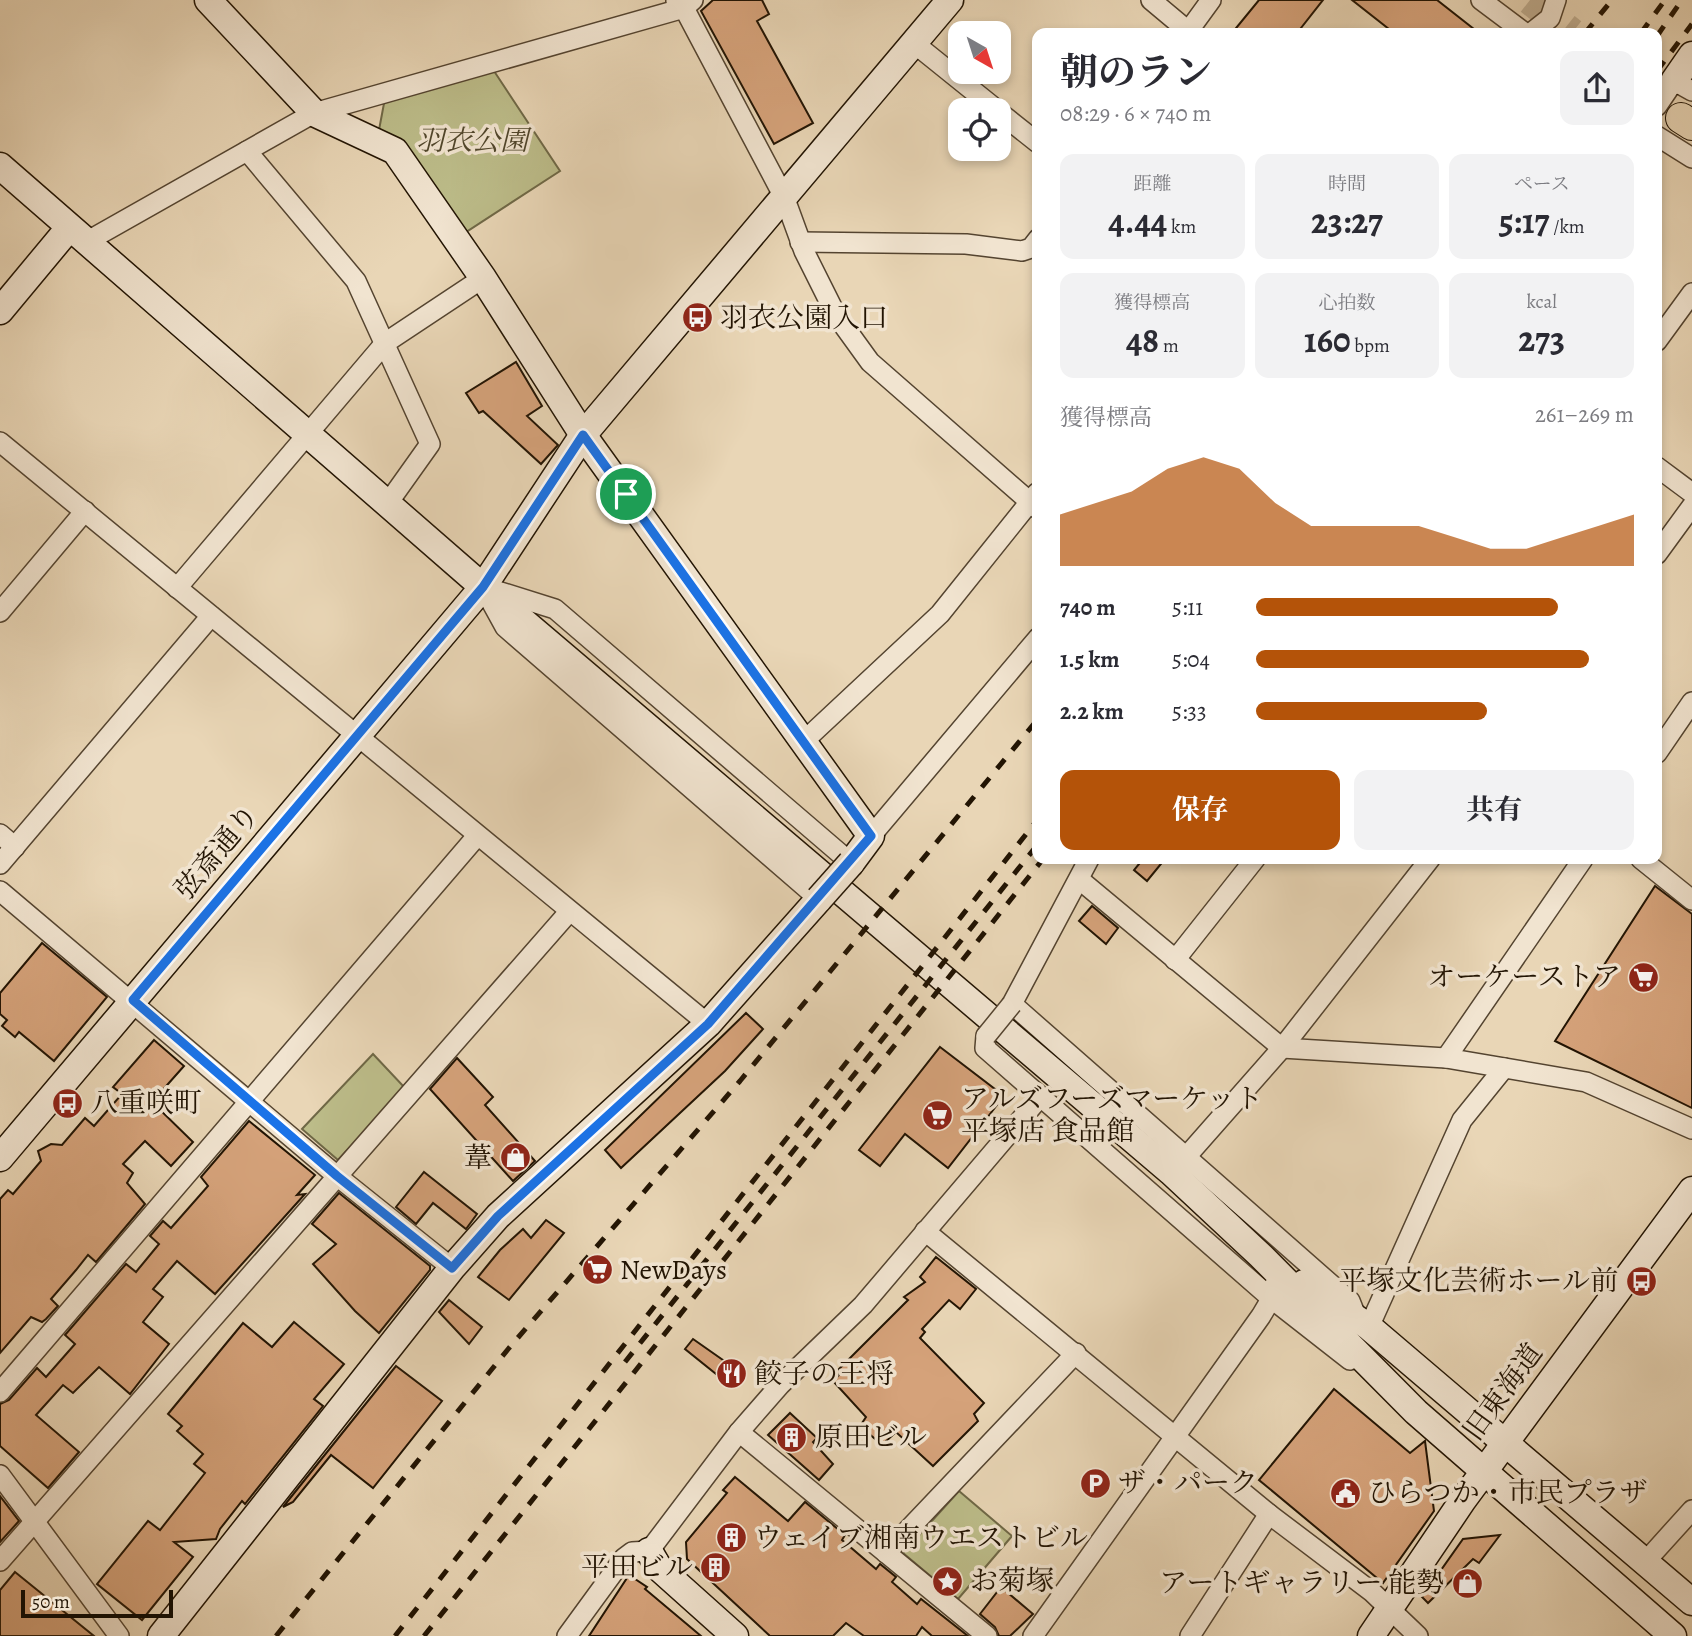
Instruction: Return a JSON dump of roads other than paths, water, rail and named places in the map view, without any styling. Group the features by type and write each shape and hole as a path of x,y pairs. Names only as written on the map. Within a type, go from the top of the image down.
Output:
{"street":[{"path":"208,0 314,113 395,151 483,278 583,435 871,836"},
{"name":"弦斎通り","path":"0,1158 483,587 583,435 785,199 950,0"},
{"path":"1151,0 1182,28"},
{"path":"1190,28 1211,0"},
{"path":"1481,0 1518,28"},
{"path":"1537,28 1550,18 1556,0"},
{"path":"0,311 78,235 247,151 314,113 684,3 785,199 800,242 836,315 870,362 1032,498"},
{"path":"915,44 982,98"},
{"path":"1692,55 1672,121 1692,158"},
{"path":"1011,121 1032,138"},
{"path":"247,151 356,281 430,444 388,503"},
{"path":"0,166 483,587 1150,1154 1261,1256 1416,1412"},
{"path":"800,242 966,244 1023,251 1032,247"},
{"path":"177,588 385,343 483,278"},
{"path":"1662,334 1692,292"},
{"path":"0,442 708,1024"},
{"path":"1662,471 1692,493"},
{"path":"804,741 940,614 1032,505"},
{"path":"1662,547 1692,506"},
{"path":"0,612 85,512"},
{"path":"483,587 555,609 850,863"},
{"path":"483,587 505,627 819,899"},
{"path":"0,864 7,840 211,616"},
{"path":"161,1636 452,1268 498,1216 708,1024 850,863 1032,645"},
{"path":"1662,746 1692,702"},
{"path":"0,1392 477,836"},
{"path":"1086,864 1012,1004 986,1037 985,1048 1272,1299 1416,1412 1673,1636"},
{"path":"1175,960 1251,864"},
{"path":"1186,1157 1282,1048 1426,864"},
{"path":"1446,1058 1580,864"},
{"path":"1648,864 1690,893"},
{"path":"1080,880 1282,1048 1446,1058 1586,1082 1692,1129"},
{"path":"0,891 133,1000 337,1176 452,1268"},
{"path":"0,1562 569,912"},
{"path":"1012,1004 1350,1301 1362,1321"},
{"path":"1362,1321 1462,1120 1504,1068"},
{"path":"567,1636 624,1558 632,1552 649,1551 739,1432 780,1385 863,1305 1040,1097"},
{"name":"旧東海道","path":"1371,1636 1505,1443 1692,1190"},
{"path":"925,1231 1269,1514 1390,1609 1418,1636"},
{"path":"1033,1636 1177,1437 1272,1299 1274,1291 1261,1256"},
{"path":"1261,1256 1362,1321 1692,1602"},
{"path":"886,1553 1076,1353"},
{"path":"739,1432 988,1636"},
{"path":"0,1475 120,1636"},
{"path":"1646,1561 1692,1510"},
{"path":"1190,1636 1269,1514"},
{"path":"649,1551 659,1568 735,1636"}],"tunnel":[{"path":"1530,0 1566,28"}],"railway":[{"path":"1589,28 1612,0"},
{"path":"1645,28 1665,0"},
{"path":"1662,29 1682,0"},
{"path":"1662,64 1692,24"},
{"path":"276,1636 509,1348 740,1081 1032,726"},
{"path":"395,1636 1032,827"},
{"path":"625,1362 1032,852"},
{"path":"424,1636 1039,864"}],"place":[{"name":"羽衣公園入口","path":"697,318"},
{"name":"オーケーストア","path":"1644,977"},
{"name":"八重咲町","path":"67,1103"},
{"name":"アルズフーズマーケット 平塚店 食品館","path":"938,1115"},
{"name":"葦","path":"515,1158"},
{"name":"NewDays","path":"597,1270"},
{"name":"平塚文化芸術ホール前","path":"1641,1281"},
{"name":"餃子の王将","path":"731,1374"},
{"name":"原田ビル","path":"792,1437"},
{"name":"ザ・パーク","path":"1095,1483"},
{"name":"ひらつか・市民プラザ","path":"1345,1493"},
{"name":"ウェイブ湘南ウエストビル","path":"731,1538"},
{"name":"平田ビル","path":"716,1567"},
{"name":"お菊塚","path":"947,1581"},
{"name":"アートギャラリー 能勢","path":"1467,1583"}],"park label":[{"name":"羽衣公園","path":"472,141"}]}
